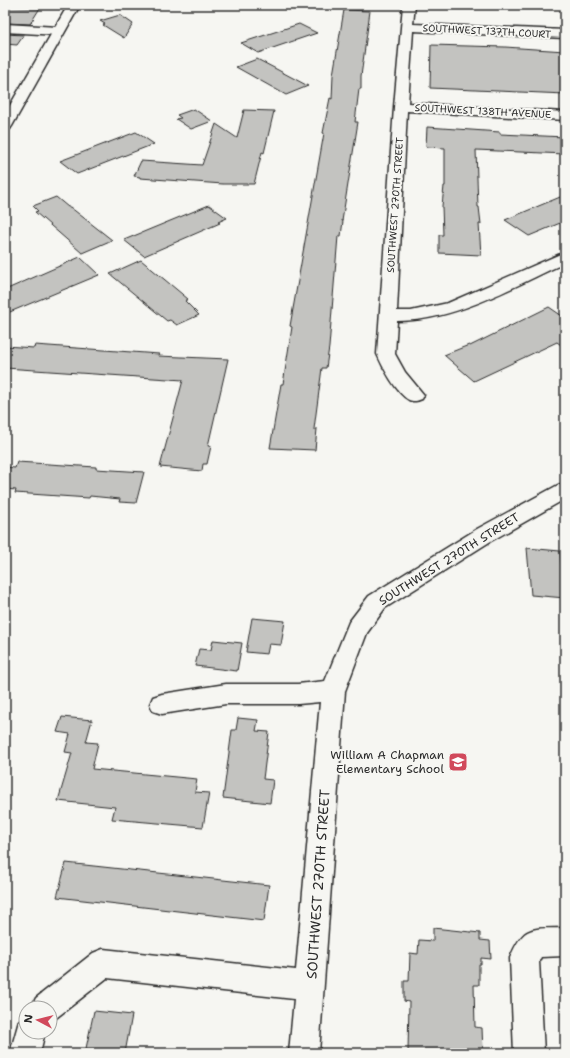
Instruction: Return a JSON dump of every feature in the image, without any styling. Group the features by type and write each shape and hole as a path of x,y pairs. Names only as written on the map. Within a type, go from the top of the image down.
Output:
{"main road":[{"path":"5,126 10,108 74,5"}],"street":[{"name":"SOUTHWEST 270TH STREET","path":"409,5 401,107 386,354 388,361 403,382 415,395"},
{"name":"SOUTHWEST 137TH COURT","path":"408,27 565,34"},
{"path":"5,28 58,31"},
{"name":"SOUTHWEST 138TH AVENUE","path":"401,107 565,116"},
{"path":"388,316 411,316 454,307 565,257"},
{"name":"SOUTHWEST 270TH STREET","path":"304,1053 333,691 357,629 377,602 484,535 565,490"},
{"path":"162,704 226,694 298,694 333,691"},
{"path":"529,1053 524,958 534,943 565,942"},
{"path":"56,1000 103,963 310,986"},
{"path":"25,1053 28,1040"}],"building":[{"path":"5,6 40,8 30,24 5,23"},
{"path":"344,10 370,11 361,76 361,89 359,89 355,122 358,122 342,221 341,236 338,236 329,347 326,368 322,368 314,429 317,429 315,450 270,448 281,384 283,384 292,327 290,326 323,133 330,98 332,99 333,75"},
{"path":"120,15 133,24 124,38 103,25 105,24 100,21"},
{"path":"299,24 317,33 258,53 241,43"},
{"path":"5,34 24,35 17,45 5,44"},
{"path":"431,45 505,47 565,51 565,94 430,88"},
{"path":"257,59 308,86 286,95 236,67"},
{"path":"194,109 212,121 191,129 176,119 181,118 177,115"},
{"path":"244,110 274,111 264,153 262,152 254,184 223,184 140,178 134,176 141,161 202,165 216,124 237,138"},
{"path":"427,127 500,132 500,134 565,137 565,154 476,150 478,207 481,224 479,224 481,255 439,253 439,235 443,235 442,206 445,186 445,148 426,147"},
{"path":"136,132 154,144 77,174 60,161"},
{"path":"565,195 565,221 529,236 505,220"},
{"path":"56,197 112,240 82,253 35,212 38,211 33,206"},
{"path":"209,205 227,218 218,222 220,223 144,256 124,240"},
{"path":"80,257 99,275 5,314 5,290"},
{"path":"141,260 188,299 185,301 199,315 177,325 170,320 167,321 110,274"},
{"path":"549,307 565,318 565,348 557,342 474,381 444,355 469,345 470,346"},
{"path":"35,345 159,354 158,356 228,359 208,446 211,446 207,464 203,464 202,471 160,467 183,380 5,368 5,346 34,348"},
{"path":"17,462 96,467 96,469 144,472 136,503 119,502 120,499 90,496 89,498 15,493 16,490 5,489 5,467 15,468"},
{"path":"527,548 560,551 565,598 531,595"},
{"path":"252,618 285,621 281,645 269,644 267,654 246,652"},
{"path":"213,640 242,643 237,671 195,666 199,649 211,650"},
{"path":"62,717 92,720 86,742 98,743 92,769 197,779 195,792 209,793 203,827 112,819 115,807 58,801 72,753 65,752 70,734 57,732"},
{"path":"238,718 258,720 256,731 269,732 263,779 273,780 270,803 223,798 232,730 236,730"},
{"path":"66,863 269,885 264,921 57,897"},
{"path":"433,928 480,933 480,940 490,941 491,959 481,958 481,964 479,964 479,985 474,985 475,1027 482,1028 483,1053 408,1052 409,1002 404,1001 404,981 409,981 410,953 418,954 419,940 433,941"},
{"path":"94,1011 132,1015 125,1053 85,1053"}],"place":[{"name":"William A Chapman Elementary School","path":"458,762"}]}
